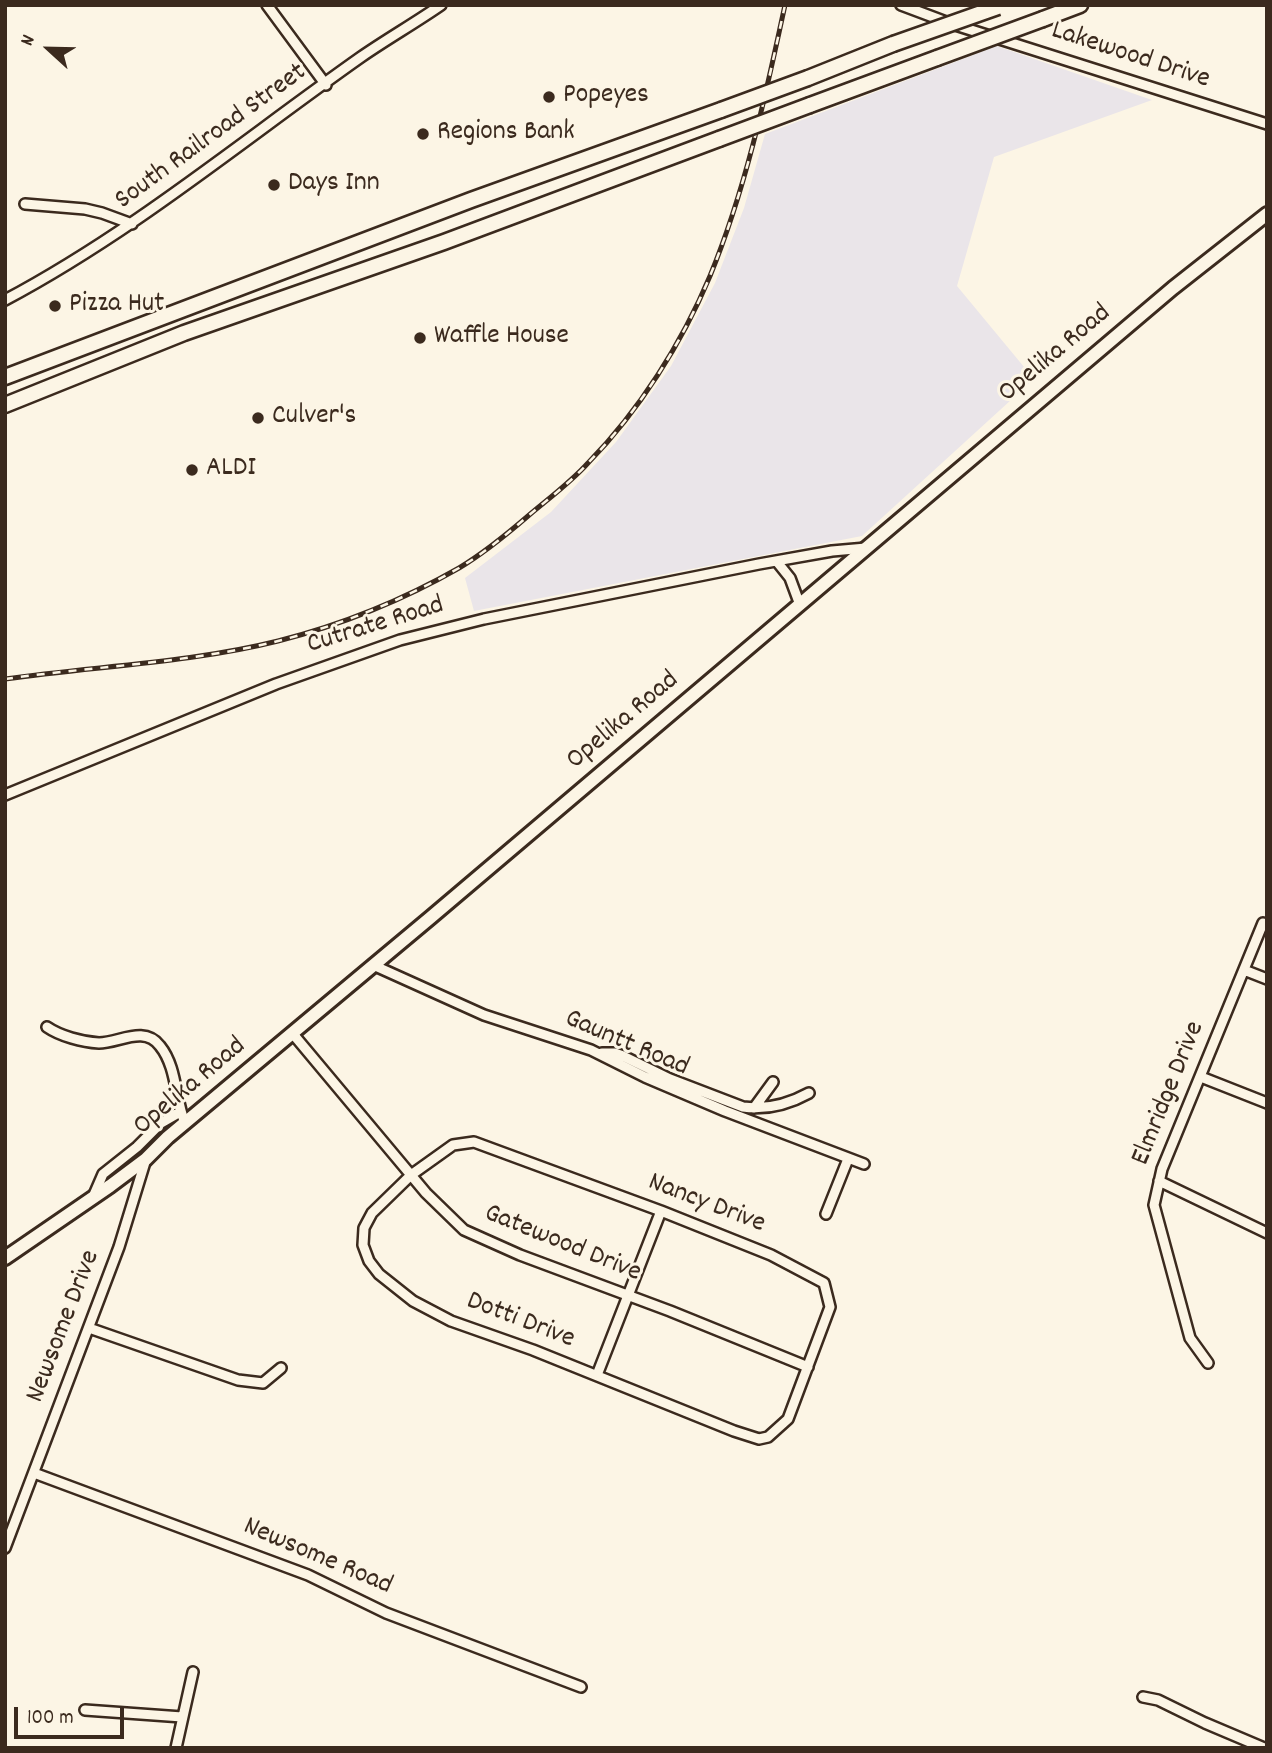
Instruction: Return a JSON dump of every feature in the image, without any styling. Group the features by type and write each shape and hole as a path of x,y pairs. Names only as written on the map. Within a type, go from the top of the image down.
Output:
{"highway":[{"path":"5,405 184,333 414,253 1080,5"},
{"path":"5,377 459,204 1001,6"}],"main road":[{"name":"Opelika Road","path":"5,1258 146,1159 183,1118 293,1034 1162,297 1267,214"}],"street":[{"path":"267,5 326,85"},
{"name":"South Railroad Street","path":"5,300 51,275 132,224 360,58 441,5"},
{"name":"Lakewood Drive","path":"901,5 948,23 1267,124"},
{"path":"25,204 85,209 132,224"},
{"name":"Cutrate Road","path":"5,795 276,684 400,640 484,620 759,564 866,548"},
{"path":"778,562 790,578 800,605"},
{"name":"Elmridge Drive","path":"1208,1363 1190,1338 1154,1205 1162,1169 1263,923"},
{"name":"Gauntt Road","path":"373,965 484,1015 601,1054 702,1102 864,1164"},
{"path":"1244,970 1267,979"},
{"path":"47,1027 62,1035 96,1043 113,1042 139,1035 155,1040 164,1053 173,1078 183,1118 161,1123 137,1147 103,1174 93,1198"},
{"name":"Gatewood Drive","path":"293,1034 411,1175 464,1230 808,1367"},
{"path":"601,1054 615,1053 743,1107 786,1103 809,1093"},
{"path":"1201,1077 1267,1103"},
{"path":"754,1108 773,1082"},
{"name":"Nancy Drive","path":"411,1175 453,1145 474,1142 771,1255 824,1283 830,1307 788,1419 768,1437"},
{"name":"Newsome Drive","path":"5,1548 119,1247 146,1159"},
{"path":"826,1214 848,1159"},
{"name":"Dotti Drive","path":"411,1175 372,1213 364,1228 363,1245 369,1261 379,1274 413,1301 451,1321 597,1375 734,1431 759,1439 768,1437"},
{"path":"1159,1181 1267,1233"},
{"path":"597,1375 661,1211"},
{"path":"89,1328 237,1380 263,1383 281,1368"},
{"name":"Newsome Road","path":"34,1473 308,1575 386,1613 581,1688"},
{"path":"176,1748 193,1672"},
{"path":"1143,1697 1158,1700 1264,1748"},
{"path":"85,1710 182,1717"}],"shaded area":[{"path":"997,46 1152,100 994,157 957,286 1034,379 862,536 474,611 465,578 551,512 616,442 671,366 715,283 744,208 765,134"}],"railway":[{"path":"5,679 211,654 302,635 394,601 459,568 495,543 566,484 607,443 642,399 673,351 699,301 723,243 744,176 785,5"}],"place":[{"name":"Popeyes","path":"549,97"},
{"name":"Regions Bank","path":"423,134"},
{"name":"Days Inn","path":"274,185"},
{"name":"Pizza Hut","path":"55,306"},
{"name":"Waffle House","path":"420,338"},
{"name":"Culver's","path":"258,418"},
{"name":"ALDI","path":"192,470"}]}
